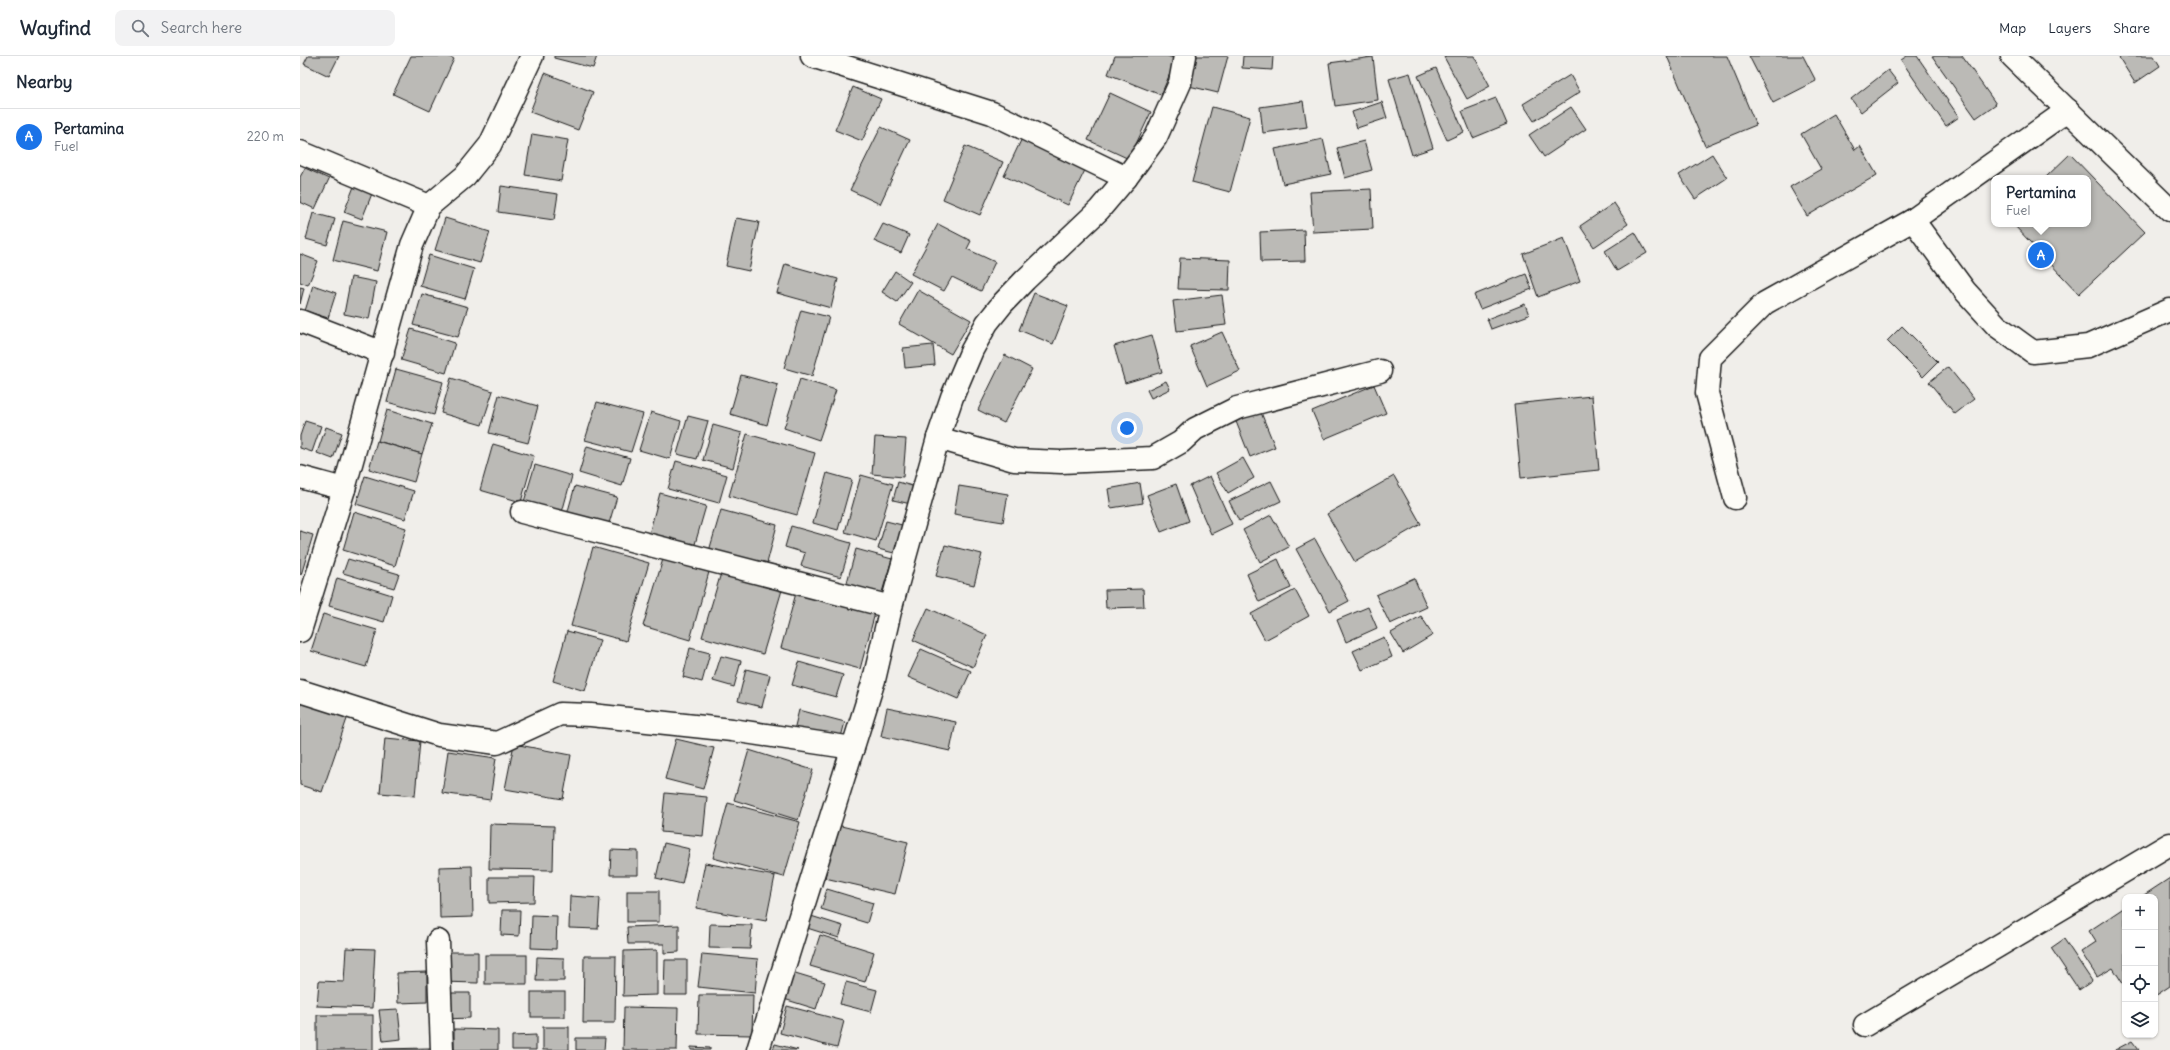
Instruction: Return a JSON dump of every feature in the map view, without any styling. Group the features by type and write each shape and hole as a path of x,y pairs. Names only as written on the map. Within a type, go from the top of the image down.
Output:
{"main road":[{"path":"302,617 344,489 412,245 429,206 465,176 490,145 532,56"},
{"path":"812,56 992,113 1126,178"},
{"path":"758,1050 874,680 891,606 938,438 972,350 987,323 1025,280 1099,210 1126,178 1156,137 1180,83 1185,56"},
{"path":"2012,56 2170,210"},
{"path":"1735,498 1707,393 1710,358 1764,303 1913,220 2068,110"},
{"path":"300,152 429,206"},
{"path":"1913,220 1965,291 1998,326 2033,352 2088,346 2170,310"},
{"path":"300,321 383,353"},
{"path":"938,438 1014,460 1061,462 1153,458 1181,442 1194,429 1237,408 1380,371"},
{"path":"300,477 344,489"},
{"path":"522,512 891,606"},
{"path":"300,691 439,735 497,743 560,714 591,715 732,730 852,748"},
{"path":"1865,1025 2170,844"},
{"path":"438,941 442,1050"}],"building":[{"path":"308,56 339,56 329,76 304,64"},
{"path":"411,56 448,56 454,59 430,111 393,94"},
{"path":"554,56 597,56 593,68 554,58"},
{"path":"1115,56 1167,56 1176,59 1161,95 1108,74"},
{"path":"1197,56 1228,56 1218,93 1189,86"},
{"path":"1243,56 1273,56 1272,70 1242,68"},
{"path":"1474,56 1490,86 1467,99 1444,57"},
{"path":"1667,56 1727,56 1756,125 1705,146"},
{"path":"1749,56 1803,56 1816,81 1773,103"},
{"path":"1907,56 1917,56 1959,117 1946,126 1901,60"},
{"path":"1932,56 1962,56 1996,104 1976,118"},
{"path":"2118,56 2154,56 2160,66 2135,83"},
{"path":"1373,57 1378,100 1335,106 1329,63"},
{"path":"1436,68 1464,132 1447,140 1418,76"},
{"path":"1888,70 1898,83 1861,112 1851,99"},
{"path":"545,73 593,92 578,130 530,112"},
{"path":"1410,73 1433,148 1412,155 1389,79"},
{"path":"1570,75 1580,92 1534,121 1523,104"},
{"path":"853,87 881,99 862,141 835,130"},
{"path":"1110,93 1151,112 1129,159 1088,140"},
{"path":"1496,98 1507,124 1473,138 1462,111"},
{"path":"1303,101 1307,127 1263,133 1260,107"},
{"path":"1382,102 1387,118 1357,128 1352,112"},
{"path":"1212,107 1250,117 1230,192 1192,182"},
{"path":"1571,107 1586,129 1544,157 1529,135"},
{"path":"1834,114 1855,150 1860,146 1877,175 1807,216 1790,187 1821,169 1801,134"},
{"path":"881,127 910,140 880,204 850,190"},
{"path":"1025,132 1089,162 1068,205 1004,176"},
{"path":"532,134 568,140 561,181 525,175"},
{"path":"1323,139 1331,174 1283,184 1275,149"},
{"path":"1364,141 1372,170 1345,178 1337,148"},
{"path":"965,146 1003,162 980,215 943,199"},
{"path":"1712,154 1727,178 1695,199 1679,175"},
{"path":"2070,154 2090,175 2048,175"},
{"path":"305,168 329,179 315,209 300,202 300,177"},
{"path":"2091,176 2145,232 2079,294 2016,227 2091,227"},
{"path":"355,184 373,191 362,219 344,212"},
{"path":"501,186 558,194 554,220 498,212"},
{"path":"1371,189 1373,229 1313,232 1310,192"},
{"path":"1614,203 1628,224 1594,247 1580,226"},
{"path":"313,213 335,219 327,245 306,239"},
{"path":"445,218 490,232 480,263 435,250"},
{"path":"736,218 759,222 749,271 726,266"},
{"path":"343,221 387,232 377,271 333,260"},
{"path":"883,224 909,235 901,253 874,241"},
{"path":"938,224 971,241 967,249 995,262 981,291 952,277 944,291 911,274"},
{"path":"1304,230 1305,261 1261,262 1260,232"},
{"path":"1635,232 1647,253 1617,271 1605,251"},
{"path":"1564,238 1580,281 1538,297 1523,254"},
{"path":"300,254 318,261 308,285 300,282"},
{"path":"429,255 474,269 465,299 420,286"},
{"path":"1180,258 1230,260 1229,290 1178,289"},
{"path":"785,264 838,279 831,308 777,293"},
{"path":"895,271 911,282 897,302 882,292"},
{"path":"1526,274 1532,289 1480,309 1474,295"},
{"path":"351,277 376,282 369,319 344,314"},
{"path":"313,285 336,293 328,318 305,311"},
{"path":"300,287 304,288 300,304"},
{"path":"918,290 971,320 951,354 899,324"},
{"path":"1034,293 1068,306 1053,344 1019,330"},
{"path":"422,294 468,307 458,337 413,325"},
{"path":"1222,295 1226,325 1177,331 1173,301"},
{"path":"1525,304 1529,315 1491,329 1487,319"},
{"path":"801,310 829,317 812,376 784,368"},
{"path":"1902,326 1938,362 1923,377 1887,341"},
{"path":"411,329 455,343 446,373 401,360"},
{"path":"1222,332 1240,371 1207,386 1190,346"},
{"path":"1152,335 1162,372 1125,383 1114,346"},
{"path":"933,345 935,365 905,368 903,348"},
{"path":"1005,355 1032,369 1004,423 978,410"},
{"path":"1948,367 1974,399 1955,414 1929,382"},
{"path":"396,369 443,382 434,415 387,402"},
{"path":"741,375 778,385 767,425 730,414"},
{"path":"451,378 493,391 482,425 441,413"},
{"path":"800,379 836,390 819,440 784,428"},
{"path":"1166,381 1170,389 1151,398 1147,390"},
{"path":"1374,385 1386,413 1324,439 1312,411"},
{"path":"499,395 538,406 528,443 489,433"},
{"path":"1592,396 1599,470 1521,478 1514,404"},
{"path":"597,402 643,414 631,452 585,440"},
{"path":"387,410 432,424 422,454 378,441"},
{"path":"1260,410 1275,447 1250,457 1235,419"},
{"path":"651,412 681,421 670,459 639,450"},
{"path":"688,416 708,421 697,459 677,454"},
{"path":"305,421 321,426 312,452 300,448 300,436"},
{"path":"713,425 742,433 733,468 703,460"},
{"path":"326,427 342,433 333,459 317,453"},
{"path":"747,434 815,453 797,515 729,496"},
{"path":"875,437 906,439 903,477 872,474"},
{"path":"377,441 422,454 414,482 369,469"},
{"path":"493,444 534,456 521,502 480,490"},
{"path":"587,446 630,458 622,486 579,473"},
{"path":"1243,458 1254,478 1228,493 1216,473"},
{"path":"676,461 727,475 719,503 668,489"},
{"path":"535,465 572,476 561,516 523,505"},
{"path":"827,473 852,480 838,530 813,523"},
{"path":"861,475 893,484 876,541 845,532"},
{"path":"365,476 414,491 405,519 356,504"},
{"path":"1210,476 1232,524 1211,534 1190,486"},
{"path":"1394,476 1421,524 1355,562 1327,514"},
{"path":"1271,481 1281,501 1239,521 1229,501"},
{"path":"898,482 916,487 911,504 893,500"},
{"path":"1140,483 1143,503 1111,508 1108,489"},
{"path":"1176,484 1189,521 1161,532 1147,495"},
{"path":"575,486 617,497 607,530 566,518"},
{"path":"959,486 1008,494 1003,522 954,514"},
{"path":"660,493 706,506 693,551 648,538"},
{"path":"721,510 777,525 766,567 709,551"},
{"path":"354,512 406,528 395,566 343,550"},
{"path":"1271,515 1289,547 1260,562 1243,530"},
{"path":"886,521 902,525 894,553 878,549"},
{"path":"791,526 851,543 841,577 801,566 805,553 785,547"},
{"path":"300,531 313,535 301,575 300,574"},
{"path":"1315,539 1349,601 1330,611 1296,549"},
{"path":"945,545 982,554 974,585 936,576"},
{"path":"593,547 649,563 626,641 571,626"},
{"path":"856,549 892,559 880,599 845,590"},
{"path":"348,559 399,574 394,588 343,573"},
{"path":"663,559 709,572 690,640 643,626"},
{"path":"1278,559 1291,588 1259,602 1247,574"},
{"path":"721,573 782,590 763,654 702,637"},
{"path":"337,578 392,595 384,622 329,606"},
{"path":"1414,578 1427,607 1390,624 1376,595"},
{"path":"1143,589 1144,607 1106,608 1105,590"},
{"path":"1295,590 1309,616 1265,640 1251,614"},
{"path":"796,593 875,613 860,669 781,648"},
{"path":"1368,607 1377,628 1346,642 1337,620"},
{"path":"928,608 987,635 973,667 913,640"},
{"path":"323,614 377,630 366,667 311,651"},
{"path":"1421,616 1433,635 1403,653 1391,633"},
{"path":"567,631 600,640 585,691 553,681"},
{"path":"1384,637 1392,657 1362,670 1353,651"},
{"path":"690,648 710,653 702,682 683,677"},
{"path":"921,649 971,671 958,699 908,677"},
{"path":"721,656 741,661 734,687 713,681"},
{"path":"799,662 843,675 836,697 792,685"},
{"path":"746,669 770,675 762,707 738,701"},
{"path":"300,700 348,716 322,792 300,785"},
{"path":"887,708 956,722 950,751 881,736"},
{"path":"799,710 845,722 840,741 794,730"},
{"path":"385,738 420,741 415,796 380,793"},
{"path":"676,739 714,748 703,789 665,779"},
{"path":"514,744 571,755 563,799 505,789"},
{"path":"749,750 813,770 798,820 734,800"},
{"path":"448,751 496,758 490,800 442,793"},
{"path":"665,793 707,797 703,836 661,832"},
{"path":"728,803 800,822 784,877 713,858"},
{"path":"490,824 554,826 553,870 489,869"},
{"path":"837,825 908,842 895,894 825,878"},
{"path":"664,843 690,849 682,884 656,878"},
{"path":"611,850 638,851 638,875 610,875"},
{"path":"705,863 775,876 766,921 696,908"},
{"path":"472,866 473,917 440,918 439,867"},
{"path":"489,877 535,877 534,902 489,903"},
{"path":"2170,878 2170,986 2158,994 2158,894 2146,894"},
{"path":"827,889 873,903 867,923 821,909"},
{"path":"627,891 659,891 659,922 627,922"},
{"path":"570,896 600,898 598,929 569,928"},
{"path":"2122,909 2122,982 2113,968 2097,977 2081,952 2096,942 2089,931"},
{"path":"502,910 520,910 519,936 501,935"},
{"path":"532,915 557,916 556,949 531,948"},
{"path":"811,916 843,926 839,938 807,928"},
{"path":"710,924 752,925 750,949 709,948"},
{"path":"679,925 679,952 664,953 664,944 628,944 627,927"},
{"path":"820,935 874,952 865,982 810,966"},
{"path":"2064,939 2092,981 2079,990 2051,948"},
{"path":"346,948 375,949 372,1008 317,1006 319,981 344,982"},
{"path":"657,950 657,995 623,996 624,951"},
{"path":"441,952 478,952 478,983 440,982"},
{"path":"702,954 758,959 755,993 698,987"},
{"path":"485,955 527,955 527,984 485,984"},
{"path":"584,956 616,956 615,1023 583,1023"},
{"path":"537,957 564,958 564,981 536,981"},
{"path":"665,960 687,960 687,995 664,995"},
{"path":"427,972 427,1002 398,1003 397,973"},
{"path":"792,972 825,982 816,1009 784,999"},
{"path":"846,982 877,990 871,1012 840,1004"},
{"path":"531,992 565,992 565,1017 531,1017"},
{"path":"445,993 470,993 470,1018 445,1019"},
{"path":"699,995 753,995 752,1035 698,1034"},
{"path":"787,1006 844,1021 837,1048 780,1033"},
{"path":"624,1007 678,1008 677,1050 623,1050"},
{"path":"398,1009 401,1039 383,1041 379,1010"},
{"path":"317,1015 373,1015 373,1050 317,1050"},
{"path":"543,1027 569,1027 569,1050 543,1050"},
{"path":"454,1029 498,1030 498,1050 454,1050"},
{"path":"536,1035 536,1050 512,1050 512,1036"},
{"path":"576,1038 605,1038 604,1050 576,1050"},
{"path":"2132,1041 2139,1050 2115,1050"},
{"path":"775,1044 798,1050 773,1050"},
{"path":"691,1047 710,1048 710,1050 691,1050"},
{"path":"429,1048 429,1050 380,1050 380,1049"}],"place":[{"name":"Pertamina","path":"2041,255"}]}
